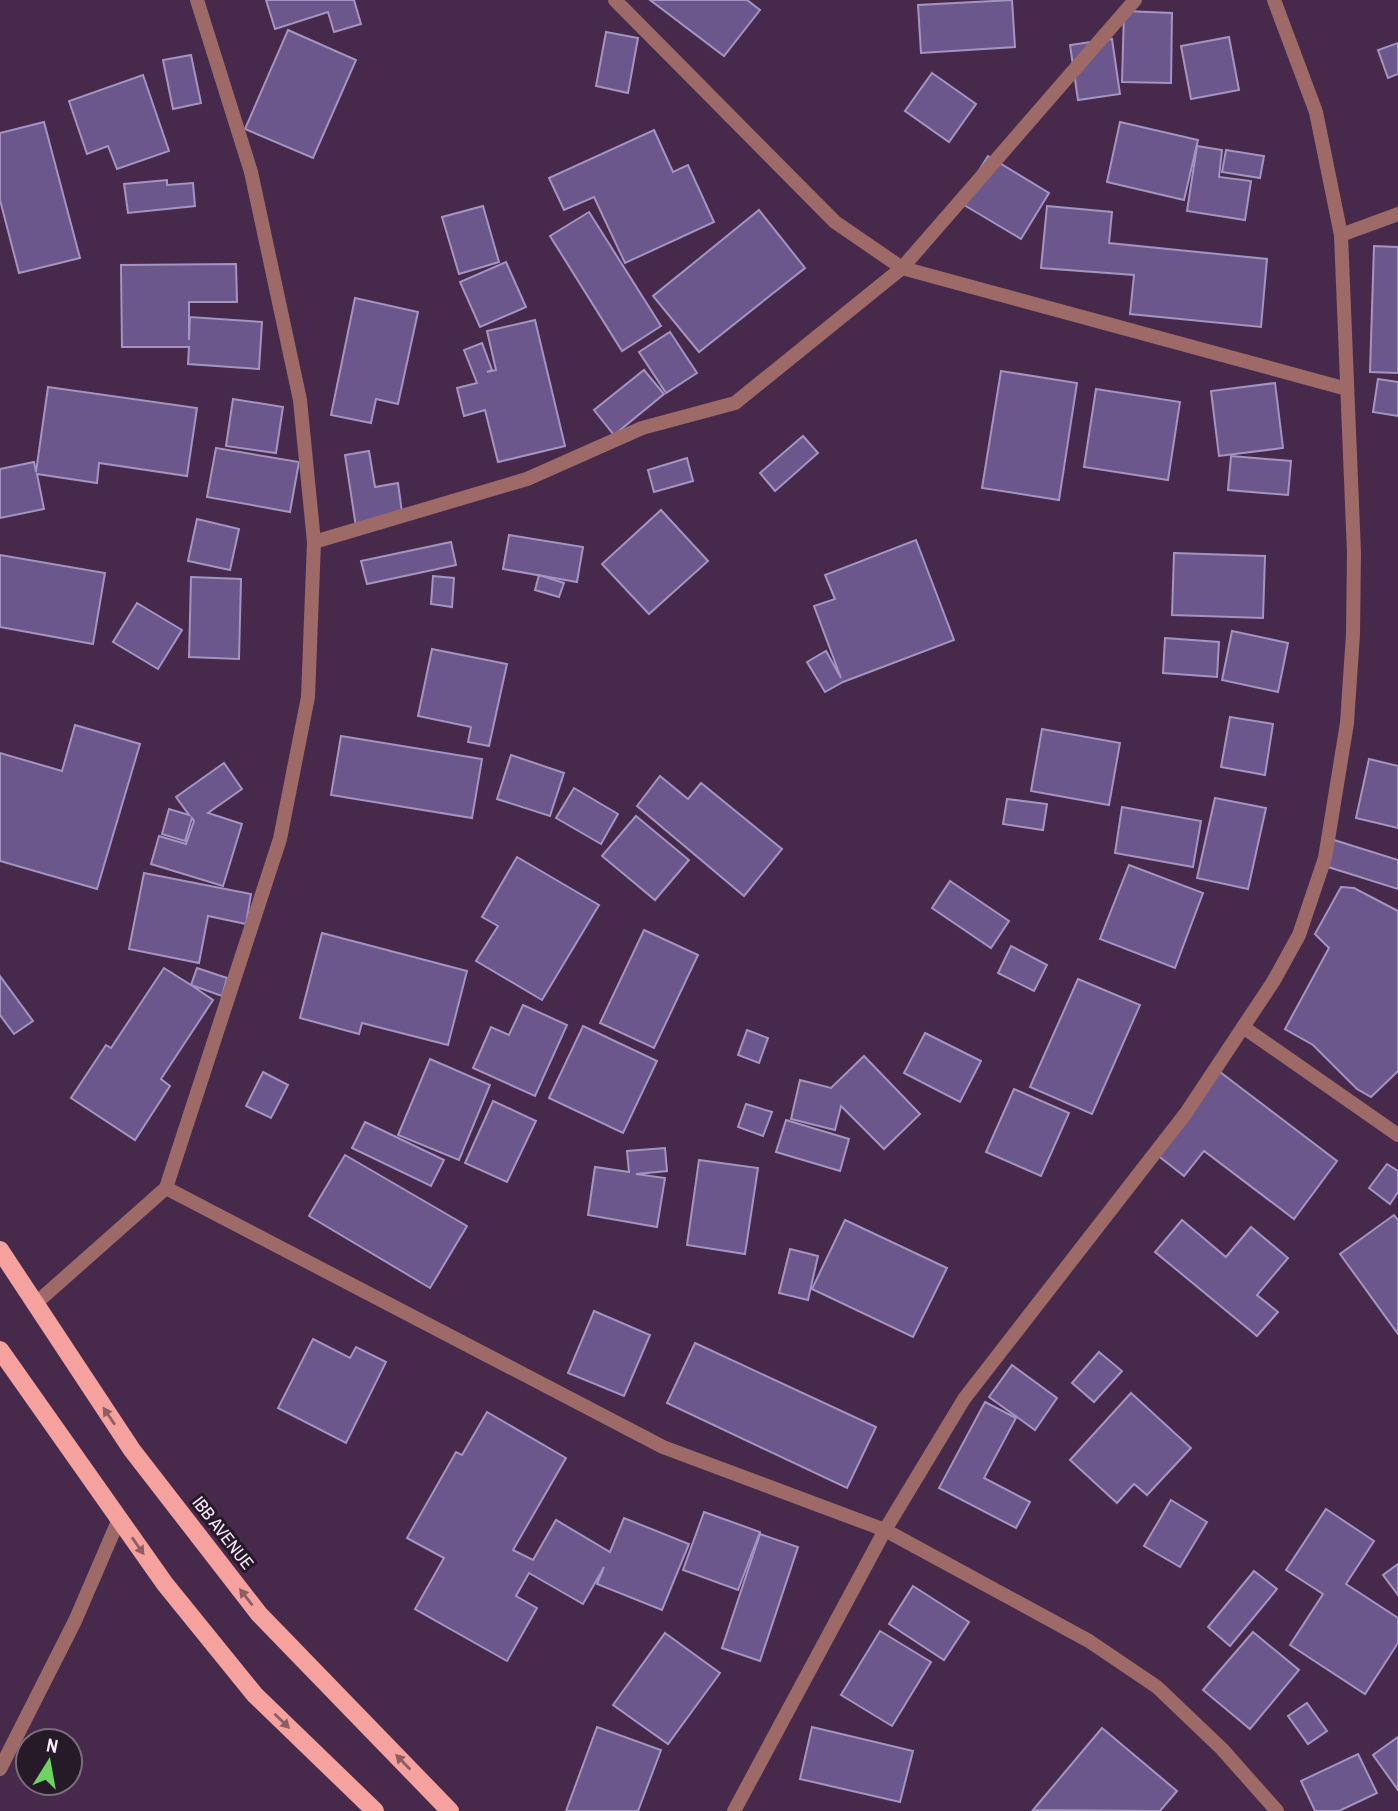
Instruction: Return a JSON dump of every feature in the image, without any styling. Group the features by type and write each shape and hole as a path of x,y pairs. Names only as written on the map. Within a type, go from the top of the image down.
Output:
{"main road":[{"name":"IBB AVENUE","path":"0,1250 132,1450 259,1614 450,1811"},
{"path":"2,1355 165,1584 255,1695 374,1811"}],"street":[{"path":"35,1304 166,1188 280,839 308,697 314,542 300,400 251,172 197,0"},
{"path":"615,0 835,222 902,268 1346,389"},
{"path":"314,542 527,479 642,428 735,403 902,268 1135,0"},
{"path":"734,1811 885,1530 964,1399 1186,1113 1273,982 1298,935 1325,858 1347,723 1353,634 1354,553 1341,235 1316,112 1301,65 1274,0"},
{"path":"1341,235 1398,214"},
{"path":"1243,1027 1398,1135"},
{"path":"166,1188 663,1447 885,1530 1089,1640 1157,1687 1222,1749 1277,1811"},
{"path":"0,1769 75,1621 119,1519"}],"building":[{"path":"266,0 354,0 361,24 334,32 328,12 275,29"},
{"path":"650,0 747,0 760,10 724,56"},
{"path":"1012,0 1015,47 921,53 918,5"},
{"path":"1124,11 1172,13 1171,83 1122,82"},
{"path":"288,30 356,60 313,158 245,129"},
{"path":"606,32 638,38 628,93 596,86"},
{"path":"1229,37 1239,90 1191,99 1181,46"},
{"path":"1112,39 1120,94 1078,100 1070,45"},
{"path":"1398,43 1398,74 1388,78 1378,50"},
{"path":"191,55 201,103 173,109 163,60"},
{"path":"932,73 976,104 949,142 905,111"},
{"path":"143,75 169,151 117,169 108,146 87,154 69,101"},
{"path":"44,122 80,258 19,273 0,200 0,133"},
{"path":"1120,122 1198,140 1184,200 1107,182"},
{"path":"654,130 673,172 688,165 714,222 625,263 594,197 564,210 549,178"},
{"path":"1197,146 1222,150 1219,177 1251,181 1245,220 1187,211"},
{"path":"1226,150 1264,156 1260,178 1222,172"},
{"path":"988,156 1049,193 1021,239 959,202"},
{"path":"167,180 167,185 193,183 195,206 128,213 124,184"},
{"path":"483,206 499,262 459,274 442,217"},
{"path":"1047,206 1112,212 1109,243 1267,259 1261,327 1130,314 1134,275 1041,268"},
{"path":"759,210 805,268 699,352 653,296"},
{"path":"589,212 661,326 622,351 550,236"},
{"path":"1374,246 1398,247 1398,373 1370,372"},
{"path":"506,262 526,307 480,327 460,282"},
{"path":"236,264 237,302 189,302 189,340 190,317 262,322 259,369 188,364 189,347 122,347 121,265"},
{"path":"355,298 418,312 398,404 376,399 371,423 331,415"},
{"path":"535,320 565,446 498,462 485,410 464,416 457,388 477,383 464,350 482,343 492,370 487,372 496,370 487,331"},
{"path":"670,332 697,373 666,393 639,352"},
{"path":"644,370 664,394 614,435 594,410"},
{"path":"1001,371 1077,383 1059,500 982,488"},
{"path":"1378,379 1398,382 1398,416 1373,412"},
{"path":"1275,383 1283,448 1219,456 1211,391"},
{"path":"48,387 197,408 187,476 99,463 97,483 37,474 44,509 0,518 0,469 34,462 36,472"},
{"path":"1096,389 1180,402 1168,480 1084,467"},
{"path":"233,399 283,407 276,453 226,446"},
{"path":"803,436 818,453 775,491 760,473"},
{"path":"216,448 299,462 290,512 207,497"},
{"path":"369,451 375,487 398,483 403,520 356,527 345,455"},
{"path":"1231,456 1291,461 1288,495 1228,490"},
{"path":"687,458 693,481 654,492 648,470"},
{"path":"661,510 708,561 649,614 602,564"},
{"path":"197,519 239,529 230,570 188,561"},
{"path":"509,535 583,547 577,582 503,569"},
{"path":"916,540 954,640 843,682 825,692 807,662 826,651 841,678 814,606 835,599 825,575"},
{"path":"451,542 456,565 367,584 361,561"},
{"path":"1174,553 1265,556 1263,618 1172,615"},
{"path":"0,555 105,573 93,644 0,627"},
{"path":"539,575 564,583 559,597 535,590"},
{"path":"433,576 454,578 452,607 431,604"},
{"path":"191,577 241,579 239,659 189,657"},
{"path":"137,603 182,630 158,669 113,642"},
{"path":"1232,631 1288,643 1278,692 1222,680"},
{"path":"1165,638 1219,642 1217,677 1163,673"},
{"path":"432,649 507,664 489,746 468,742 471,727 418,716"},
{"path":"1230,717 1273,724 1265,775 1221,767"},
{"path":"75,725 140,744 97,889 0,861 0,753 62,771"},
{"path":"1042,729 1120,743 1109,805 1031,791"},
{"path":"341,736 482,759 472,818 331,795"},
{"path":"511,755 564,773 550,816 497,799"},
{"path":"1369,759 1398,766 1398,828 1356,818"},
{"path":"224,763 242,789 208,813 242,824 223,886 151,864 159,836 186,844 194,821 192,818 185,841 162,834 169,809 189,815 176,797"},
{"path":"660,776 688,799 701,783 782,849 744,896 637,806"},
{"path":"574,788 618,814 601,844 556,818"},
{"path":"1215,798 1266,808 1248,889 1197,878"},
{"path":"1007,799 1047,804 1043,830 1003,824"},
{"path":"1122,807 1201,821 1193,867 1115,853"},
{"path":"636,816 689,860 655,900 602,856"},
{"path":"1334,840 1398,860 1398,889 1325,866"},
{"path":"517,857 599,905 542,1000 476,961 498,926 482,917"},
{"path":"1129,865 1203,893 1175,968 1100,939"},
{"path":"144,873 251,894 246,924 208,916 199,963 129,949"},
{"path":"950,881 1009,921 991,948 932,908"},
{"path":"1341,887 1354,888 1398,911 1398,1071 1371,1097 1357,1089 1313,1045 1285,1029 1329,948 1315,934"},
{"path":"644,930 698,955 654,1048 600,1023"},
{"path":"322,933 467,971 448,1045 362,1023 359,1034 300,1018"},
{"path":"1011,946 1047,965 1034,991 998,973"},
{"path":"164,968 213,1000 161,1079 170,1086 135,1140 71,1098 106,1045 111,1048"},
{"path":"197,968 227,978 222,996 191,985"},
{"path":"0,976 33,1021 14,1034 0,1015"},
{"path":"1078,979 1140,1005 1092,1114 1030,1087"},
{"path":"523,1005 567,1025 535,1096 473,1068 491,1027 509,1035"},
{"path":"583,1026 657,1061 623,1133 549,1098"},
{"path":"747,1030 768,1038 759,1063 738,1055"},
{"path":"925,1033 981,1061 960,1102 904,1073"},
{"path":"864,1056 920,1114 884,1149 841,1106 835,1130 791,1119 800,1080 831,1088"},
{"path":"430,1059 490,1085 459,1160 398,1135"},
{"path":"263,1072 288,1085 271,1118 246,1106"},
{"path":"1220,1072 1337,1161 1294,1219 1204,1151 1184,1176 1156,1154"},
{"path":"1014,1089 1069,1113 1041,1176 986,1152"},
{"path":"493,1101 536,1121 507,1182 465,1163"},
{"path":"746,1104 772,1112 763,1136 738,1127"},
{"path":"786,1120 849,1139 840,1171 776,1152"},
{"path":"365,1122 444,1160 431,1186 352,1148"},
{"path":"665,1148 667,1171 636,1174 665,1178 657,1227 588,1215 595,1167 629,1172 627,1151"},
{"path":"345,1155 467,1226 430,1288 309,1216"},
{"path":"699,1160 758,1168 745,1254 687,1245"},
{"path":"1387,1164 1398,1171 1398,1192 1390,1204 1369,1188"},
{"path":"1394,1215 1398,1220 1398,1334 1340,1254"},
{"path":"845,1220 947,1268 913,1337 812,1289"},
{"path":"1182,1220 1226,1257 1251,1227 1288,1258 1257,1295 1278,1312 1257,1336 1155,1252"},
{"path":"790,1249 818,1256 808,1300 779,1293"},
{"path":"594,1311 650,1335 624,1396 568,1373"},
{"path":"313,1339 350,1358 356,1347 386,1362 346,1443 278,1408"},
{"path":"695,1343 876,1427 847,1488 667,1403"},
{"path":"1099,1352 1122,1371 1094,1402 1072,1383"},
{"path":"1012,1365 1057,1398 1035,1430 989,1397"},
{"path":"1131,1393 1191,1448 1147,1495 1134,1484 1117,1503 1070,1460"},
{"path":"985,1402 1016,1418 984,1478 1030,1502 1016,1528 939,1488"},
{"path":"487,1412 566,1458 513,1550 533,1560 556,1520 610,1552 624,1518 689,1544 662,1610 597,1584 604,1567 583,1604 529,1573 516,1596 537,1608 507,1661 415,1609 444,1558 407,1538 456,1452 462,1455"},
{"path":"1171,1500 1207,1522 1180,1567 1144,1546"},
{"path":"1326,1509 1374,1541 1346,1584 1398,1618 1398,1643 1365,1694 1290,1645 1323,1594 1286,1570"},
{"path":"704,1512 760,1532 738,1590 683,1570"},
{"path":"760,1534 798,1547 760,1661 722,1648"},
{"path":"1398,1564 1398,1595 1383,1575"},
{"path":"1254,1571 1277,1589 1230,1646 1208,1627"},
{"path":"913,1586 969,1622 944,1660 889,1624"},
{"path":"880,1631 931,1662 892,1726 841,1695"},
{"path":"1253,1632 1299,1670 1250,1729 1203,1690"},
{"path":"665,1633 720,1673 668,1744 613,1705"},
{"path":"1307,1703 1327,1731 1308,1744 1288,1716"},
{"path":"597,1727 661,1750 638,1811 566,1811"},
{"path":"812,1727 913,1751 900,1802 800,1779"},
{"path":"1102,1728 1177,1791 1160,1811 1033,1810"},
{"path":"1398,1737 1398,1790 1373,1755"},
{"path":"1358,1754 1377,1793 1339,1811 1315,1811 1301,1781"}]}
